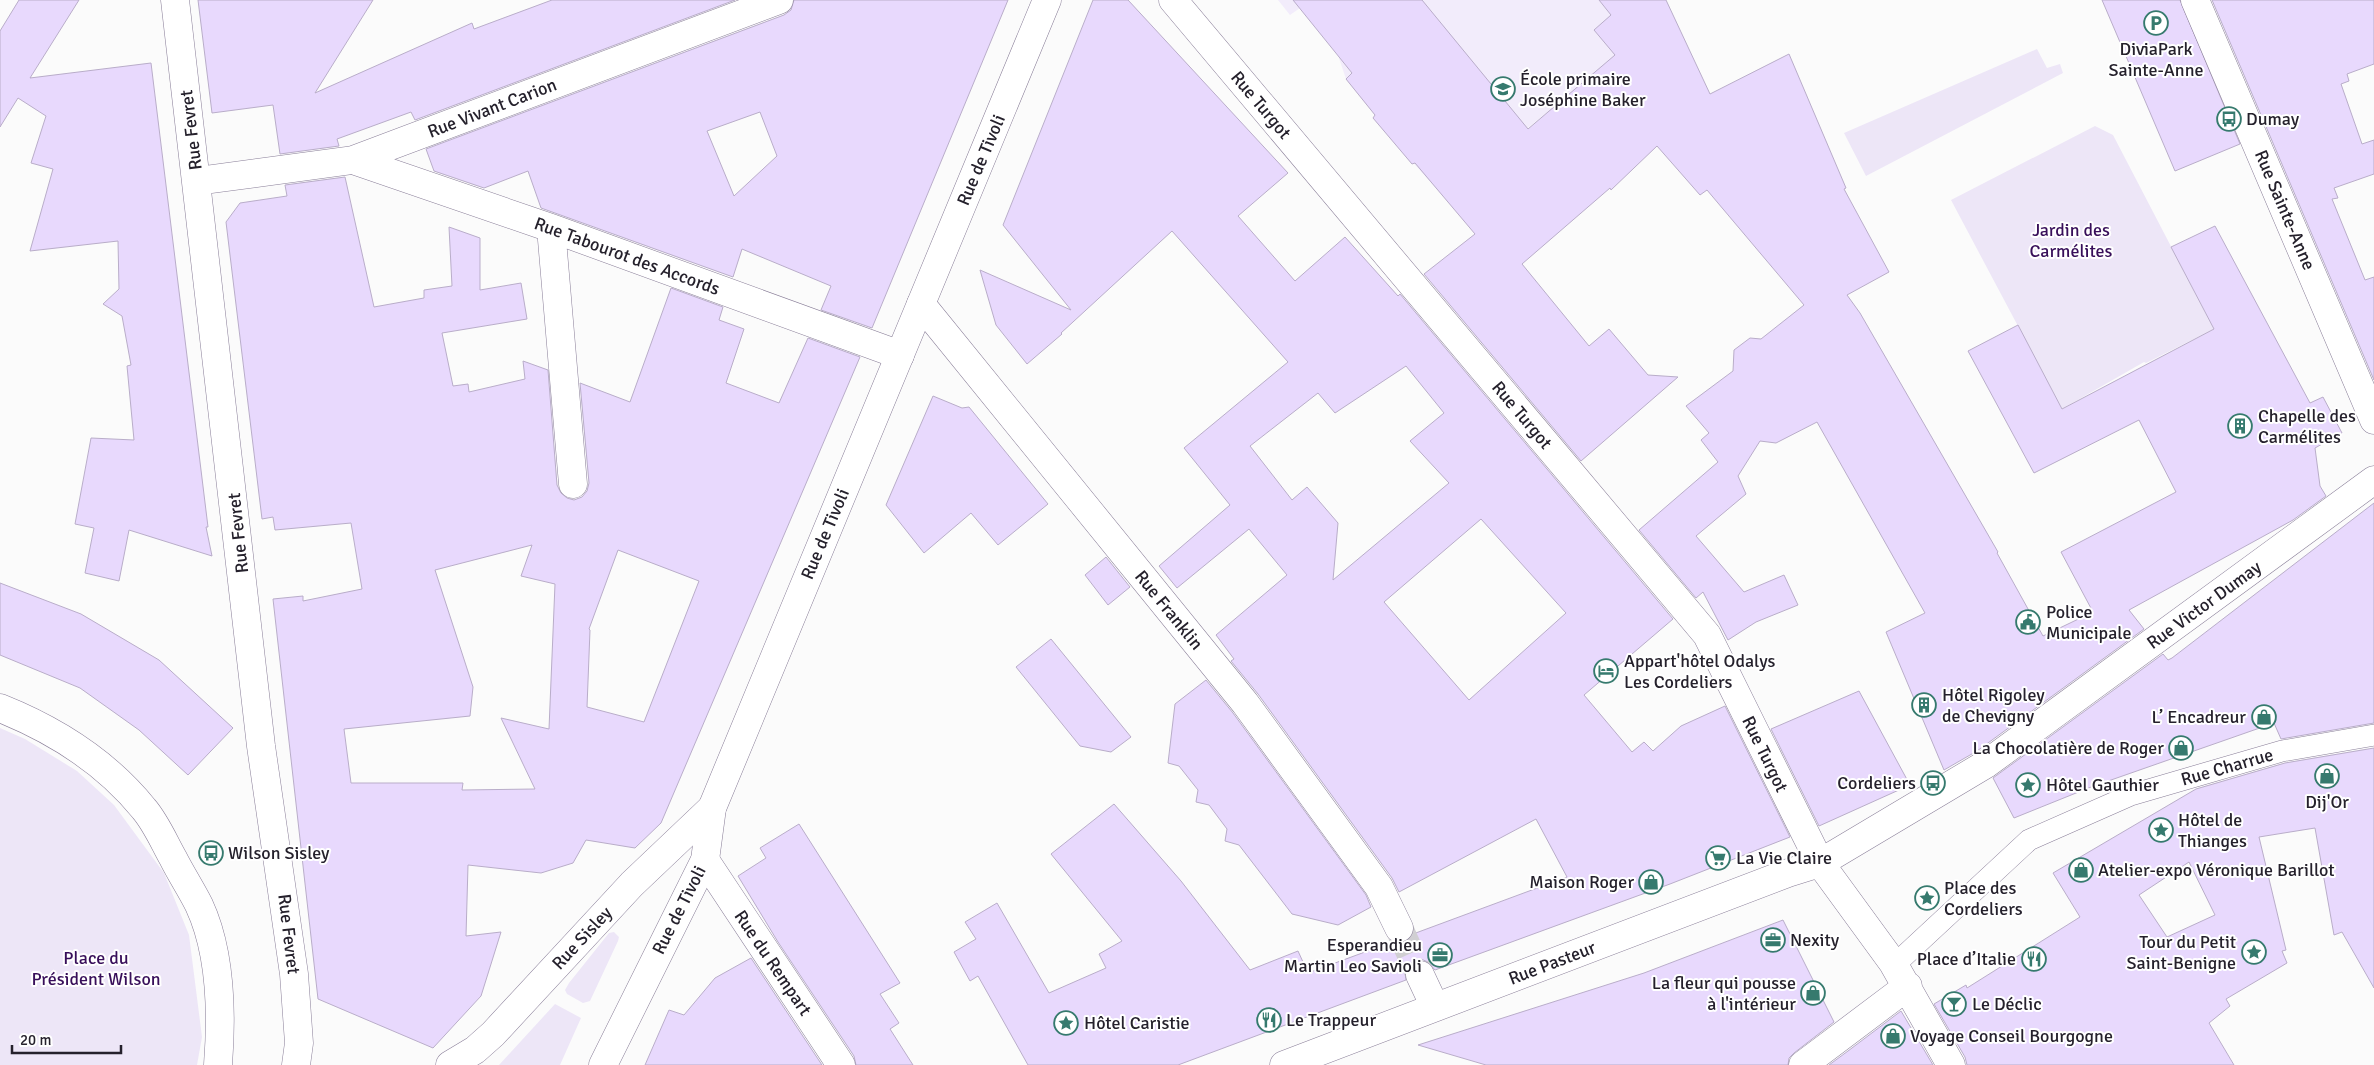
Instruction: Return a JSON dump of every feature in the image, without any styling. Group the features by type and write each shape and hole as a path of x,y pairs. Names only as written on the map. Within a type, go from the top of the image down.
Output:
{"street":[{"name":"Rue Fevret","path":"175,0 261,746 294,974 299,1043 296,1065"},
{"name":"Rue Vivant Carion","path":"197,181 353,160 779,0"},
{"name":"Rue de Tivoli","path":"603,1065 705,860 712,808 1047,0"},
{"name":"Rue Turgot","path":"1173,0 1707,635 1820,863"},
{"name":"Rue Sainte-Anne","path":"2195,0 2374,420"},
{"name":"Rue Tabourot des Accords","path":"353,160 551,228 900,355"},
{"path":"551,228 574,484"},
{"name":"Rue Franklin","path":"921,304 1245,703 1380,887 1399,928"},
{"name":"Rue Victor Dumay","path":"1820,863 1986,764 2374,480"},
{"path":"0,708 35,722 75,746 119,782 145,810 199,905 208,931 219,986 221,1030 218,1065"},
{"name":"Rue Charrue","path":"1893,964 1903,957 2029,840 2131,795 2282,751 2374,735"},
{"name":"Rue Sisley","path":"450,1065 475,1050 493,1034 632,884 712,808"},
{"name":"Rue du Rempart","path":"705,860 841,1065"},
{"path":"1820,863 1908,986 1951,1065"},
{"name":"Rue Pasteur","path":"1284,1065 1788,873 1820,863"},
{"path":"1420,975 1435,1007"},
{"path":"1803,1065 1908,986"}],"shaded area":[{"name":"École primaire Joséphine Baker","path":"1278,0 1599,0 1665,78 1545,114 1443,196 1373,118 1375,115 1346,79 1338,55 1300,8 1290,15"}],"green space":[{"path":"2037,49 2047,68 2060,64 2063,73 1866,176 1844,133"},
{"name":"Jardin des Carmélites","path":"2095,126 2113,135 2214,329 2146,363 2144,362 2062,409 1951,200"},
{"name":"Place du Président Wilson","path":"0,728 25,739 77,771 114,805 164,873 189,935 202,1037 197,1065 0,1065"},
{"path":"614,932 619,937 618,941 590,1001 583,1003 567,994 565,990 569,983 609,933"},
{"path":"555,1004 581,1018 560,1065 499,1065"}],"building":[{"path":"19,0 79,0 30,78 151,63 208,527 206,527 212,556 129,530 119,581 85,573 94,528 75,524 91,438 134,440 127,366 131,365 122,316 103,304 119,289 118,241 30,251 53,169 31,163 46,116 18,98 0,127 0,31"},
{"path":"198,0 373,0 315,93 472,23 474,29 552,0 735,0 415,120 411,112 337,139 339,146 280,154 273,105 212,113"},
{"path":"794,0 1008,0 872,328 821,310 831,286 742,249 733,277 541,208 528,171 484,188 434,171 426,149 784,15 791,10","holes":["760,112 777,156 734,196 707,131"]},
{"path":"1093,0 1128,0 1288,173 1238,216 1295,281 1345,237 1398,296 1400,294 1673,619 1584,695 1632,752 1644,742 1653,751 1681,726 1725,706 1790,837 1670,884 1435,970 1428,962 1421,959 1414,961 1407,966 1406,980 1178,1065 1028,1065 978,976 970,981 954,952 976,939 965,922 997,903 1049,993 1106,968 1099,954 1122,941 1051,854 1114,804 1181,881 1250,970 1298,951 1308,973 1392,942 1405,942 1413,934 1567,877 1536,819 1399,892 1392,878 1258,694 1231,661 1234,659 1216,635 1287,575 1249,529 1177,588 1159,566 1230,505 1184,448 1288,362 1172,231 1062,334 1027,364 996,325 980,270 1071,310 1003,225","holes":["1406,366 1444,413 1410,441 1449,483 1333,580 1338,523 1307,487 1292,500 1250,446 1318,393 1335,413","1481,519 1566,613 1469,700 1384,602"]},
{"path":"1293,0 1422,0 1528,129 1615,55 1594,30 1611,15 1599,0 1666,0 1710,94 1789,54 1846,188 1844,189 1889,272 1847,295 1860,313 1998,552 2043,636 2093,612 2061,552 2176,492 2139,420 2034,473 1968,351 2018,325 2062,409 2214,329 2171,247 2215,226 2310,403 2323,397 2342,433 2315,448 2320,486 2326,496 2293,520 2129,610 2144,629 1977,751 1944,770 1886,632 1925,613 1817,422 1776,443 1760,441 1738,476 1746,494 1696,536 1744,592 1784,575 1798,605 1756,622 1728,640 1703,592 1696,598 1639,530 1718,462 1701,440 1709,433 1686,406 1733,371 1734,350 1750,338 1761,339 1804,305 1707,190 1700,195 1657,146 1611,190 1610,188 1522,264 1589,346 1609,329 1648,375 1678,377 1581,461 1424,274 1475,234 1415,163 1412,164 1373,118 1375,115 1346,79 1352,73"},
{"path":"2102,0 2180,0 2240,144 2175,171"},
{"path":"2212,0 2374,0 2374,64 2347,74 2349,81 2341,84 2362,144 2374,140 2374,174 2334,188 2338,198 2332,199 2365,280 2374,277 2374,380"},
{"path":"345,177 374,307 424,298 424,290 452,286 449,227 480,238 480,290 521,283 527,319 442,333 453,386 468,384 469,392 525,379 523,361 548,370 557,485 561,493 567,498 574,500 582,497 587,491 589,483 580,383 630,402 671,288 723,307 719,320 744,329 726,383 779,403 808,338 860,357 661,823 635,848 586,840 573,863 541,873 468,865 466,936 501,932 481,996 433,1048 318,999 273,599 303,596 303,601 362,589 351,523 275,530 273,517 262,519 226,222 240,203 287,196 285,185","holes":["532,545 521,576 555,584 549,729 501,718 535,789 462,790 463,783 351,783 344,729 470,716 473,687 435,570","618,550 699,581 644,722 587,707 589,629"]},
{"path":"933,396 962,408 969,407 1048,504 998,545 971,513 924,553 886,505"},
{"path":"2374,503 2374,723 2281,739 2274,723 2091,787 2014,818 1993,778 2163,654 2168,660 2172,658"},
{"path":"1106,557 1130,587 1108,605 1085,575"},
{"path":"0,583 81,614 159,660 233,728 188,775 139,730 80,688 0,655"},
{"path":"1051,639 1131,737 1111,752 1080,746 1016,667"},
{"path":"1206,680 1233,713 1366,895 1371,907 1338,925 1292,914 1239,845 1225,841 1227,829 1209,805 1196,802 1198,790 1179,766 1168,763 1175,704"},
{"path":"1859,691 1910,785 1819,826 1771,729"},
{"path":"2374,748 2374,988 2342,932 2334,935 2315,828 2259,837 2286,950 2282,951 2287,963 2226,999 2230,1006 2209,1023 2234,1065 1967,1065 1965,1057 1934,1004 1966,985 1967,988 2080,917 2053,873 2196,789 2285,763","holes":["2189,862 2215,915 2167,937 2139,895"]},
{"path":"799,824 900,983 880,994 899,1023 890,1029 913,1065 856,1065 854,1056 778,942 738,876 766,858 760,848"},
{"path":"1783,920 1834,1022 1794,1053 1789,1058 1788,1065 1486,1065 1418,1045 1644,973"},
{"path":"751,958 822,1065 645,1065 669,1010 684,1015 715,978"},
{"path":"1901,1011 1933,1065 1829,1065 1848,1051"}],"tunnel":[{"path":"1399,928 1420,975"}],"place":[{"name":"DiviaPark Sainte-Anne","path":"2156,23"},
{"name":"École primaire Joséphine Baker","path":"1503,89"},
{"name":"Dumay","path":"2229,119"},
{"name":"Chapelle des Carmélites","path":"2240,426"},
{"name":"Police Municipale","path":"2028,622"},
{"name":"Appart'hôtel Odalys Les Cordeliers","path":"1606,671"},
{"name":"Hôtel Rigoley de Chevigny","path":"1924,705"},
{"name":"L’ Encadreur","path":"2264,717"},
{"name":"La Chocolatière de Roger","path":"2181,748"},
{"name":"Dij'Or","path":"2327,776"},
{"name":"Cordeliers","path":"1933,783"},
{"name":"Hôtel Gauthier","path":"2028,785"},
{"name":"Hôtel de Thianges","path":"2161,830"},
{"name":"Wilson Sisley","path":"211,853"},
{"name":"La Vie Claire","path":"1718,858"},
{"name":"Atelier-expo Véronique Barillot","path":"2081,870"},
{"name":"Maison Roger","path":"1651,882"},
{"name":"Place des Cordeliers","path":"1927,898"},
{"name":"Nexity","path":"1773,940"},
{"name":"Tour du Petit Saint-Benigne","path":"2254,952"},
{"name":"Esperandieu Martin Leo Savioli","path":"1440,955"},
{"name":"Place d’Italie","path":"2034,959"},
{"name":"La fleur qui pousse à l'intérieur","path":"1813,993"},
{"name":"Le Déclic","path":"1954,1004"},
{"name":"Le Trappeur","path":"1269,1020"},
{"name":"Hôtel Caristie","path":"1066,1023"},
{"name":"Voyage Conseil Bourgogne","path":"1893,1036"}]}
